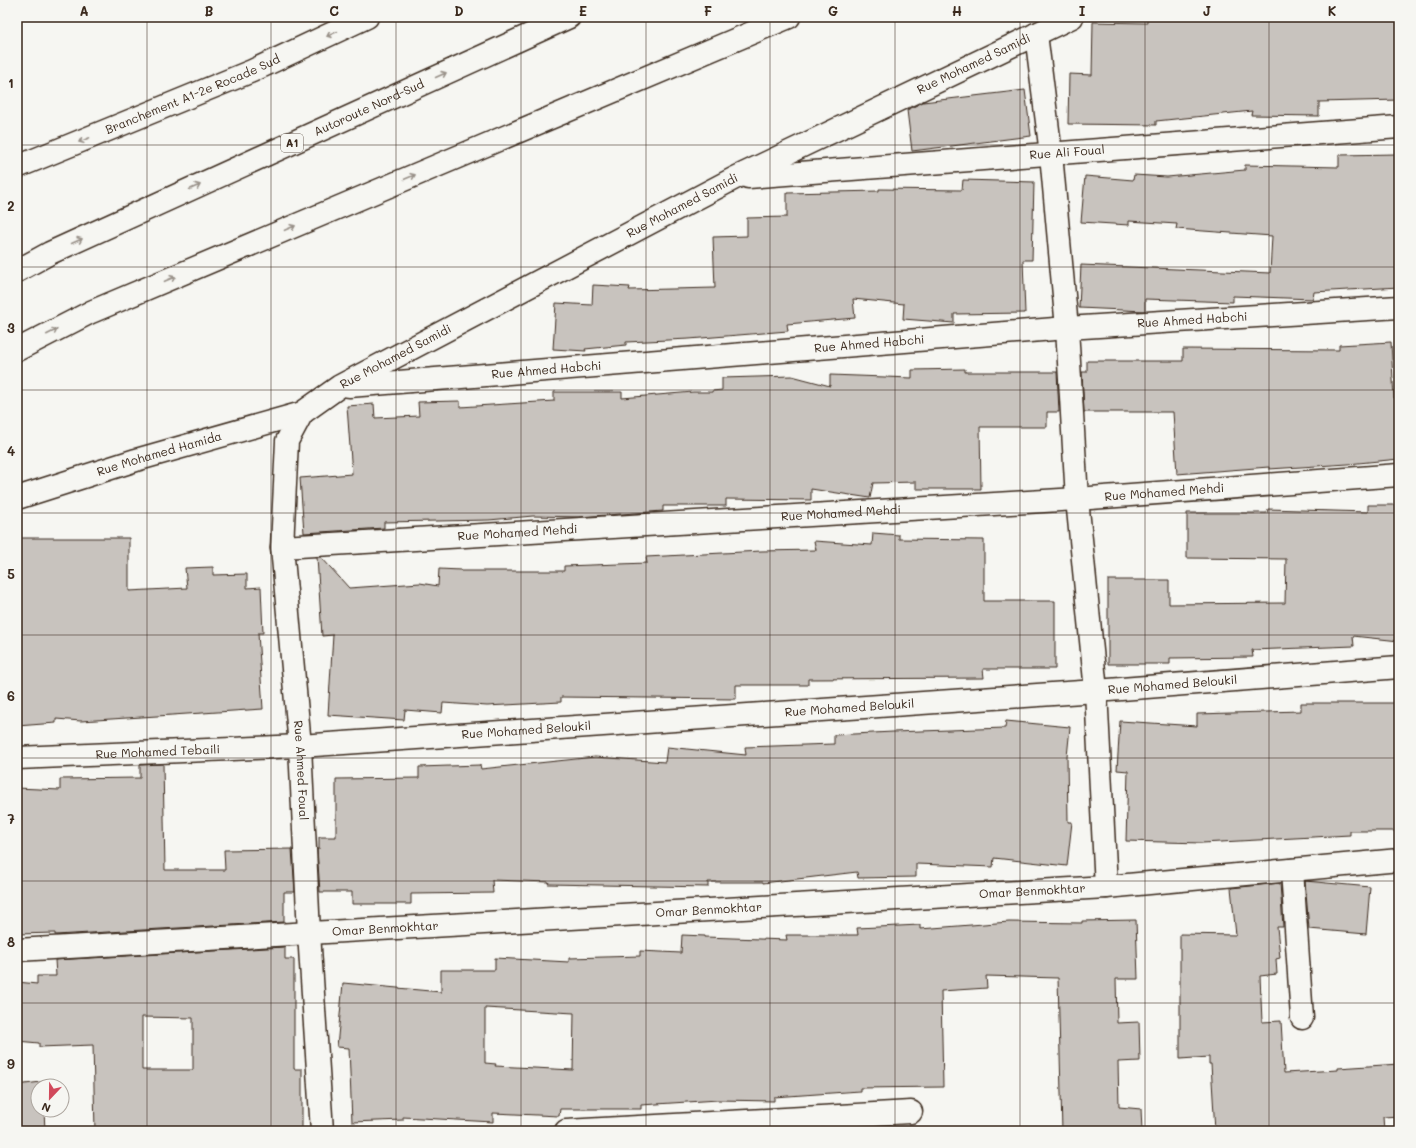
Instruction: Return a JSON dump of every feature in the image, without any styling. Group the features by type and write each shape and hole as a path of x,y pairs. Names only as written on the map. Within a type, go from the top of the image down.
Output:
{"main road":[{"name":"Branchement A1-2e Rocade Sud","path":"17,168 252,71 367,17"},
{"name":"Autoroute Nord-Sud","path":"17,271 50,253 569,17"},
{"path":"17,350 98,309 789,17"},
{"name":"Rue Mohamed Samidi","path":"302,413 340,386 735,178 1072,17"},
{"path":"1036,34 1051,154 1067,328 1077,500 1096,691 1106,887"},
{"name":"Rue Ali Foual","path":"735,178 1399,127"},
{"path":"17,265 50,253"},
{"name":"Rue Ahmed Habchi","path":"340,386 1067,328 1399,307"},
{"name":"Rue Mohamed Hamida","path":"17,498 136,460 302,413"},
{"name":"Rue Ahmed Foual","path":"302,413 287,441 282,548 300,746 309,934 322,1131"},
{"name":"Rue Mohamed Mehdi","path":"282,548 1077,500 1399,475"},
{"name":"Rue Mohamed Beloukil","path":"300,746 1096,691 1399,667"},
{"name":"Rue Mohamed Tebaili","path":"17,758 300,746"},
{"name":"Omar Benmokhtar","path":"17,950 1106,887 1399,860"},
{"path":"1292,870 1302,1018"},
{"path":"566,1131 911,1112"}],"building":[{"path":"1147,17 1399,17 1399,100 1319,102 1319,116 1251,115 1252,111 1156,121 1156,125 1068,124 1069,74 1092,75 1093,22 1147,23"},
{"path":"1025,90 1031,136 912,151 907,110 923,102"},
{"path":"1397,154 1399,287 1314,292 1313,299 1233,296 1233,302 1145,299 1145,311 1079,308 1081,265 1270,273 1272,236 1176,229 1177,224 1129,221 1129,225 1081,222 1085,176 1133,180 1134,175 1167,177 1245,170 1245,165 1339,167 1339,155"},
{"path":"963,180 1034,182 1032,260 1023,260 1025,313 954,314 954,323 903,319 904,304 853,299 855,318 787,324 788,331 689,339 626,342 626,345 585,349 586,351 553,349 556,303 592,305 593,285 630,287 629,290 715,288 713,237 747,236 747,218 787,217 787,193 879,191 879,189 962,190"},
{"path":"1391,342 1394,398 1399,398 1399,459 1348,464 1269,469 1269,467 1177,474 1173,412 1084,412 1082,372 1087,372 1087,361 1183,361 1183,349 1339,350 1339,345"},
{"path":"965,369 965,372 1057,372 1059,412 1047,412 1047,427 980,427 981,489 916,489 916,482 873,483 870,498 811,489 811,500 726,499 726,506 663,506 663,511 579,517 533,516 489,520 384,522 384,528 304,533 300,478 352,474 347,406 374,404 375,418 419,416 418,402 460,401 460,407 554,401 554,392 622,392 622,398 693,392 712,392 722,390 722,378 792,376 830,386 830,375 912,378 912,370"},
{"path":"1368,505 1399,505 1399,641 1353,636 1354,646 1252,650 1253,657 1170,658 1170,664 1108,664 1108,580 1169,580 1169,604 1285,603 1286,559 1187,558 1187,513 1267,513 1268,509 1368,512"},
{"path":"873,533 899,535 899,539 984,540 984,601 1055,601 1055,669 983,669 984,678 808,679 808,685 736,685 736,699 561,697 561,702 487,706 443,703 442,713 405,710 404,720 328,715 333,635 322,636 317,557 321,557 349,588 420,583 438,586 439,569 461,571 564,571 564,566 647,563 646,557 761,551 816,550 814,541 872,545"},
{"path":"17,538 129,538 129,591 187,588 185,568 213,567 213,575 247,574 247,588 261,587 263,633 258,633 263,709 81,721 56,719 56,723 17,726"},
{"path":"1301,703 1399,703 1399,831 1350,831 1350,835 1202,843 1126,841 1128,771 1117,770 1120,721 1197,726 1197,714 1301,711"},
{"path":"1006,721 1070,727 1067,757 1068,822 1072,822 1067,866 994,858 993,867 916,864 916,877 858,878 857,872 763,883 708,882 708,887 548,884 549,882 492,880 493,893 411,894 411,904 352,904 352,892 320,892 317,849 319,849 319,837 336,837 336,779 419,778 419,767 480,765 481,769 595,757 665,762 667,747 746,755 745,747 834,744 834,735 1005,728"},
{"path":"163,764 165,870 225,870 224,850 292,849 295,892 284,892 284,922 55,935 55,933 17,934 17,788 60,790 60,779 140,778 140,765"},
{"path":"1305,881 1370,887 1366,934 1309,929"},
{"path":"1280,883 1283,927 1277,927 1280,958 1276,959 1277,974 1260,976 1262,1022 1281,1021 1284,1073 1338,1070 1338,1068 1399,1064 1399,1116 1383,1117 1384,1131 1215,1131 1211,1064 1209,1064 1209,1057 1180,1059 1180,934 1236,935 1231,888"},
{"path":"1136,920 1138,979 1116,979 1117,1023 1139,1022 1140,1061 1118,1062 1119,1107 1141,1109 1142,1131 1062,1131 1058,978 986,976 987,988 941,991 943,1087 860,1088 860,1091 774,1097 774,1101 718,1100 641,1105 641,1109 560,1109 559,1116 493,1113 493,1122 403,1117 403,1120 352,1122 349,1048 337,1047 343,983 441,992 441,970 495,970 495,958 569,962 569,958 640,956 640,951 681,953 682,935 787,940 786,935 858,935 857,928 920,925 920,929 1009,922 1082,923 1082,921","holes":["485,1008 574,1013 573,1070 495,1066 496,1064 485,1063"]},
{"path":"285,947 285,959 294,959 294,1069 302,1069 302,1131 95,1131 93,1045 39,1047 39,1043 17,1041 17,982 37,984 37,976 56,976 55,960","holes":["142,1017 193,1018 193,1070 142,1070"]},
{"path":"30,1083 30,1118 44,1118 45,1131 17,1131 17,1085"}]}
